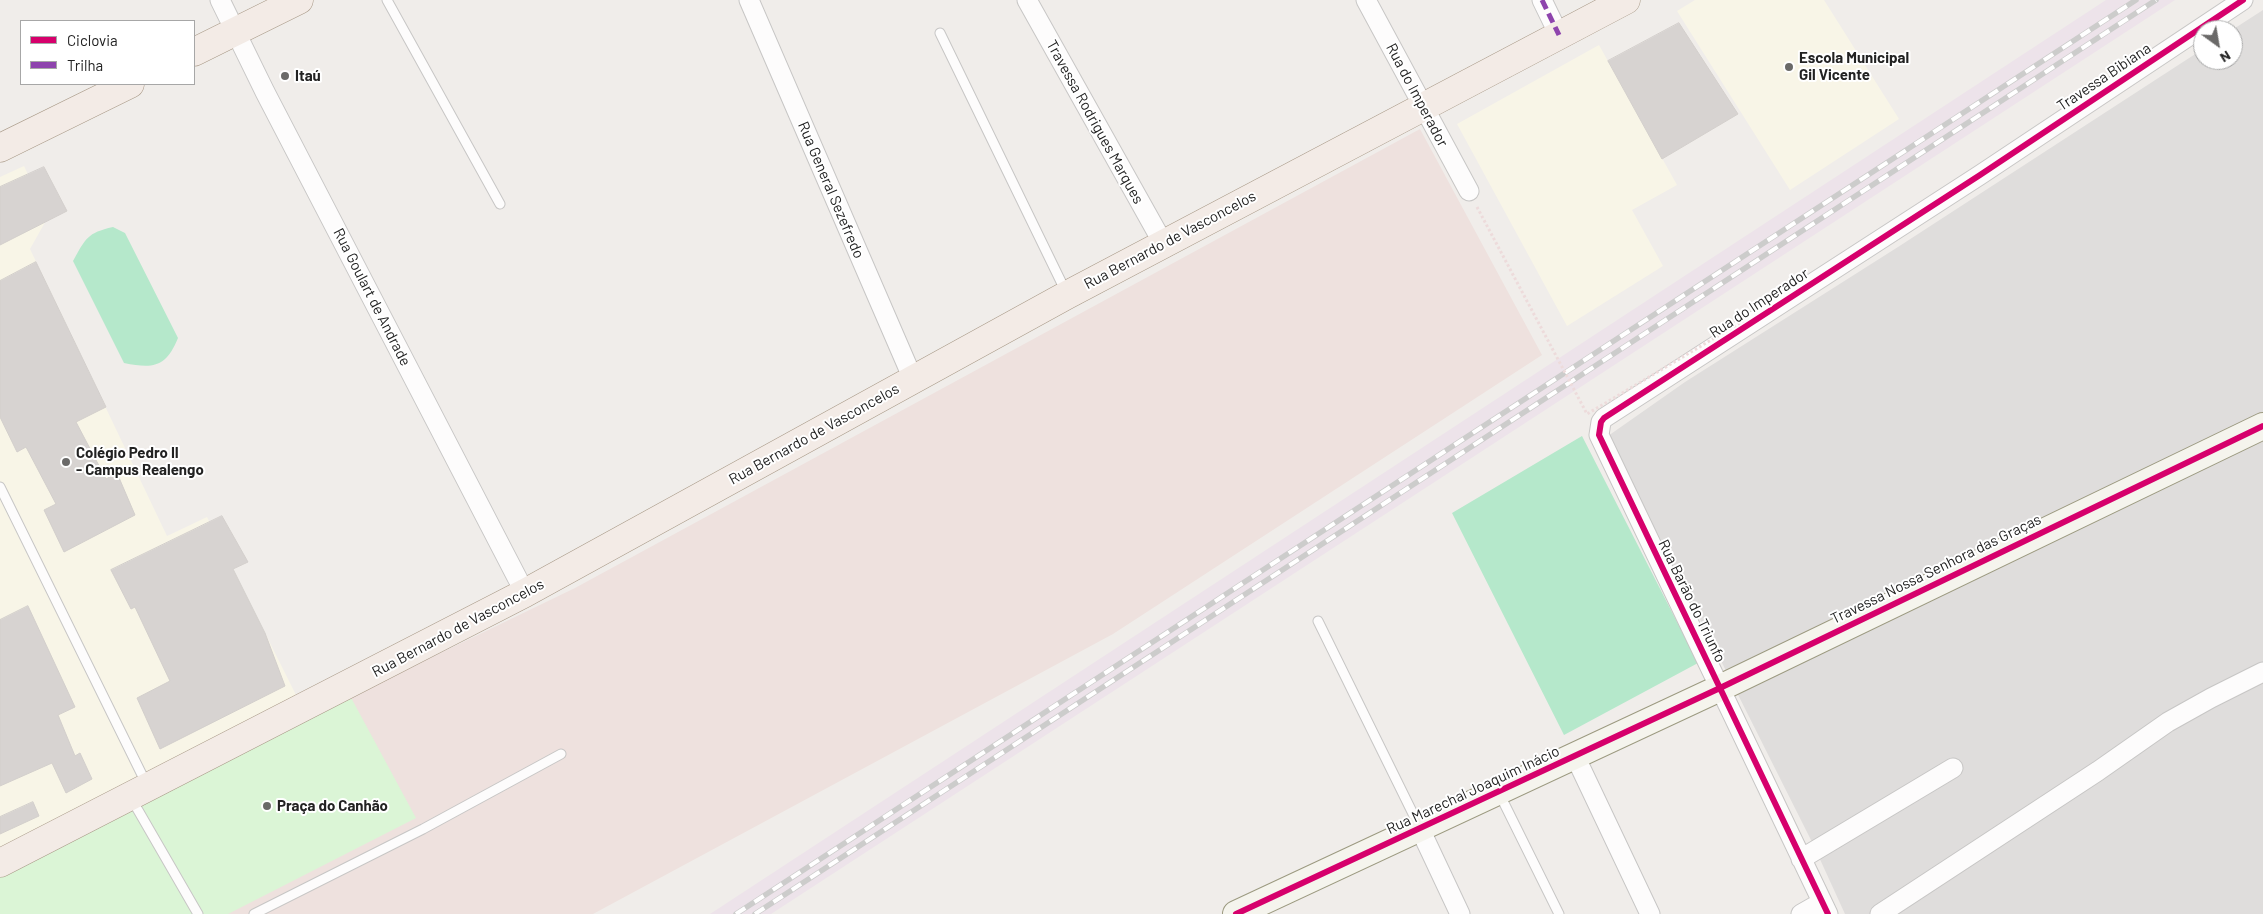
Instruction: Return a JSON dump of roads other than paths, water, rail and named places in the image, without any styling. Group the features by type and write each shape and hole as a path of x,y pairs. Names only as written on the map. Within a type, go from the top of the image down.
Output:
{"main road":[{"path":"195,52 299,0"},
{"name":"Rua Bernardo de Vasconcelos","path":"0,864 525,594 1163,243 1626,0"},
{"path":"0,148 128,85"}],"street":[{"name":"Rua Goulart de Andrade","path":"220,0 525,594"},
{"name":"Rua General Sezefredo","path":"749,0 913,379"},
{"name":"Travessa Rodrigues Marques","path":"1027,0 1163,243"},
{"name":"Rua do Imperador","path":"1366,0 1473,199"},
{"path":"1542,0 1559,35"},
{"name":"Travessa Bibiana","path":"1942,199 2243,0"},
{"name":"Rua do Imperador","path":"1599,435 1600,422 1604,418 1942,199"},
{"name":"Travessa Nossa Senhora das Graças","path":"1720,688 2263,426"},
{"name":"Rua Barão do Triunfo","path":"1599,435 1825,908"},
{"path":"1880,914 2098,771 2168,722 2263,672"},
{"name":"Rua Marechal Joaquim Inácio","path":"1236,914 1720,688"},
{"path":"1575,756 1650,914"},
{"path":"1801,859 1953,768"},
{"path":"1420,829 1460,914"},
{"path":"1801,914 1825,908"}],"lane":[{"path":"387,0 500,204"},
{"path":"940,33 1067,295"},
{"path":"0,487 140,793 198,914"},
{"path":"1318,620 1420,829"},
{"path":"254,914 423,829 561,754"},
{"path":"1499,792 1559,914"}],"railway":[{"path":"736,914 2136,0"},
{"path":"755,914 2156,0"}],"place":[{"name":"Escola Municipal Gil Vicente","path":"1789,67"},
{"name":"Itaú","path":"285,76"},
{"name":"Colégio Pedro II - Campus Realengo","path":"66,462"},
{"name":"Praça do Canhão","path":"267,806"}]}
